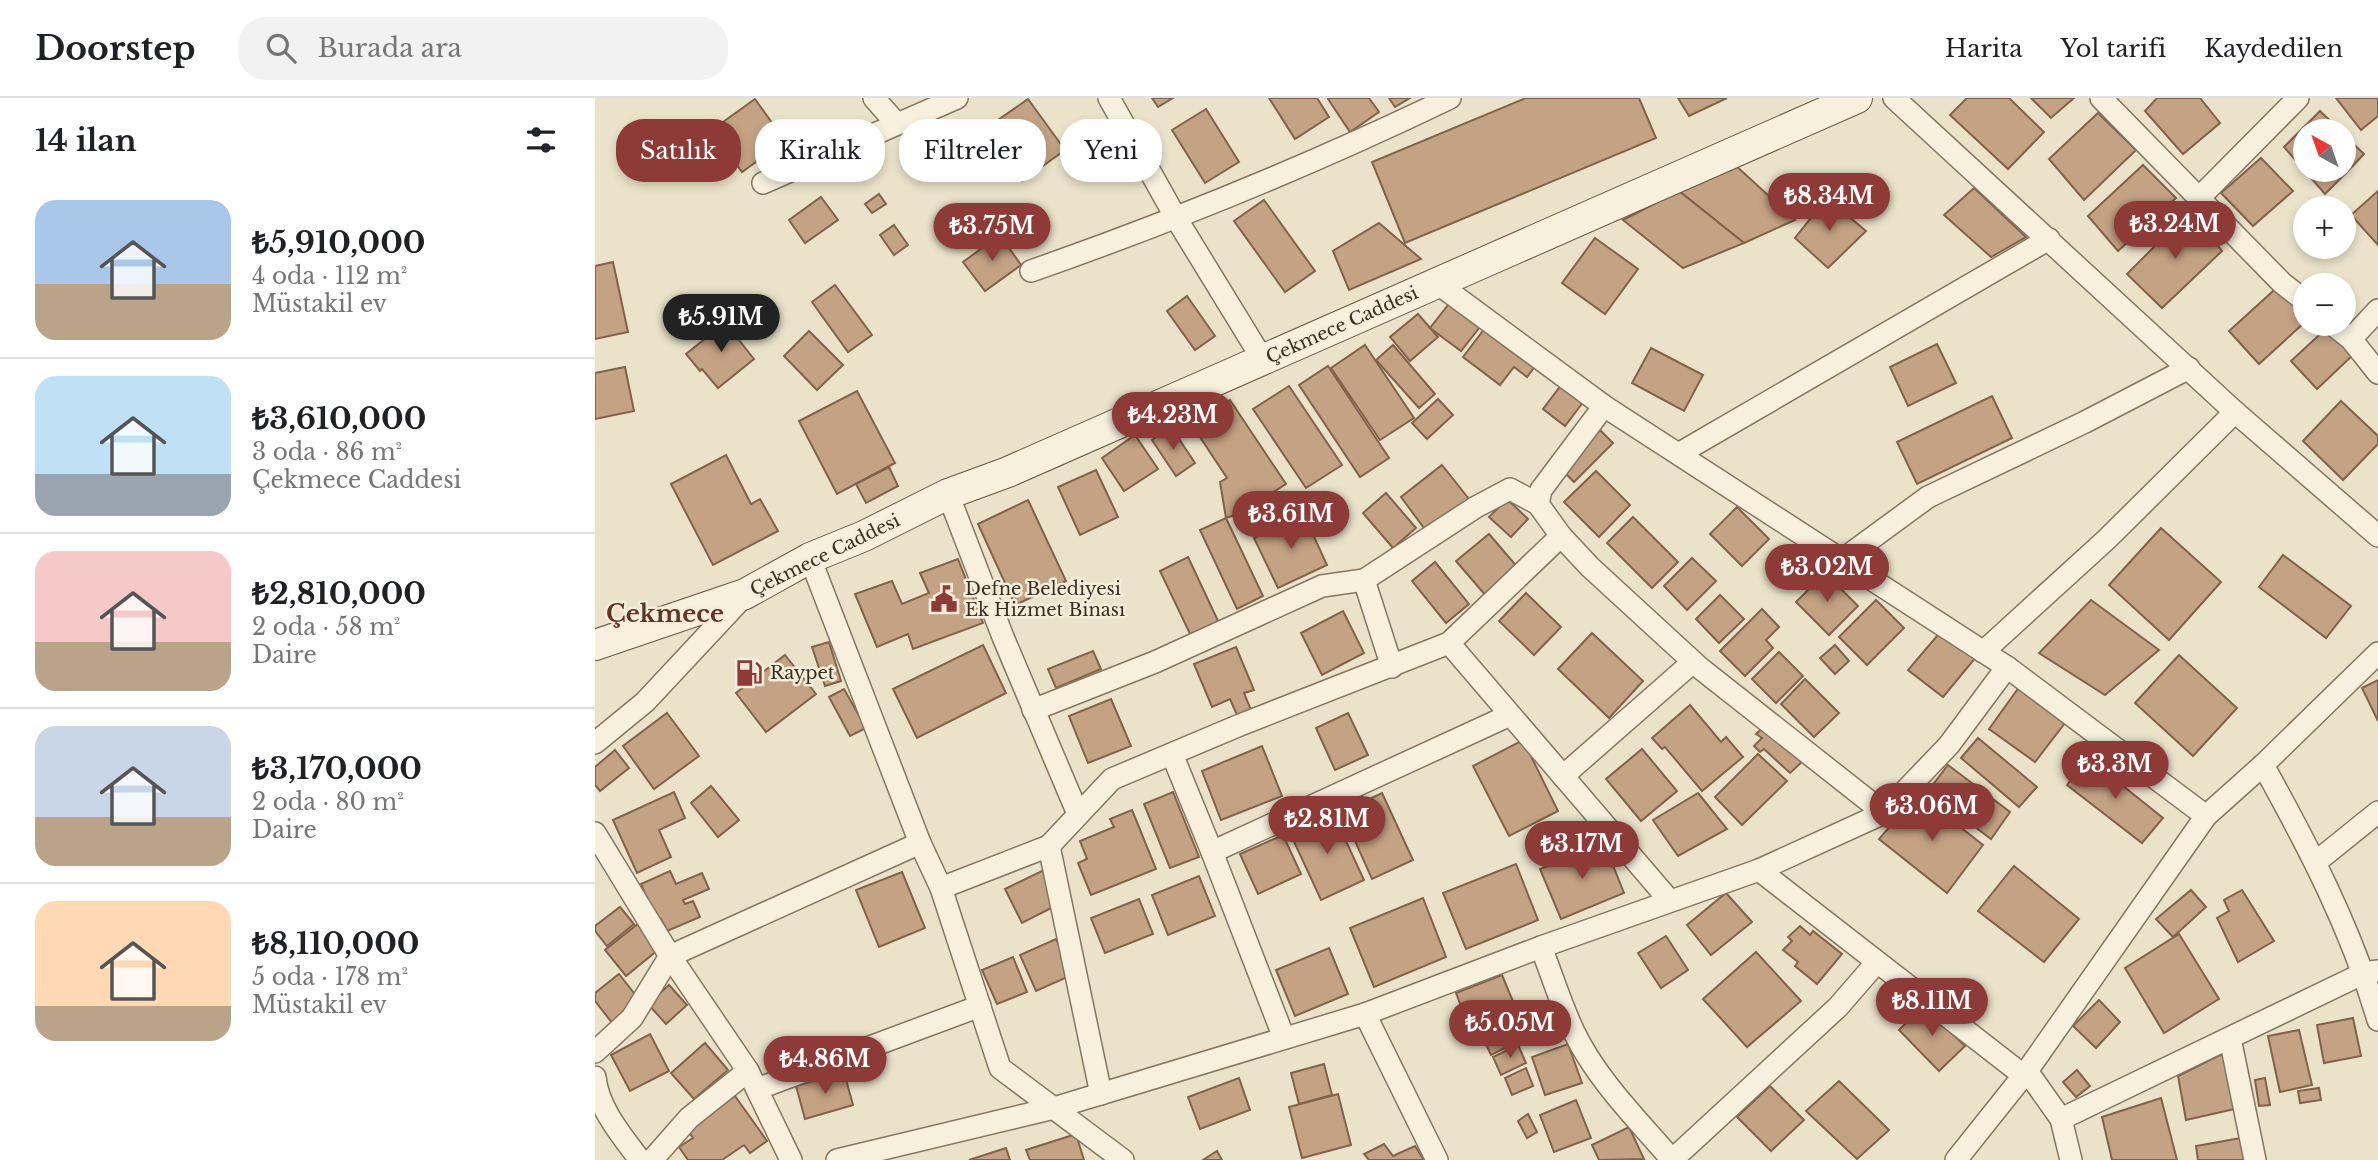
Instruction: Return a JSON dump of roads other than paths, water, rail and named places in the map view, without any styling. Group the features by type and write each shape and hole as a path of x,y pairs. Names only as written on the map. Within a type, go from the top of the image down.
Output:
{"main road":[{"name":"Çekmece Caddesi","path":"595,645 745,594 810,558 864,536 948,494 1008,472 1857,98"}],"street":[{"path":"874,98 896,123"},
{"path":"763,183 957,98"},
{"path":"1109,98 1176,218 1263,360"},
{"path":"1031,271 1176,218 1358,142 1450,98"},
{"path":"1894,98 2235,412 2378,536"},
{"path":"2101,98 2293,292"},
{"path":"2199,198 2298,98"},
{"path":"1680,453 2049,239"},
{"path":"1437,283 1604,406 2007,667 2206,816"},
{"path":"2351,339 2378,310"},
{"path":"2347,336 2378,373"},
{"path":"1842,560 1928,497 2085,422 2189,368"},
{"path":"1538,504 1541,490 1604,406"},
{"path":"1983,652 2107,539 2235,412"},
{"path":"1033,709 1155,662 1322,586 1364,580 1476,507 1510,489 1538,504 1561,536 1590,567 1693,662 1884,813"},
{"path":"948,494 1033,709 1078,814"},
{"path":"941,888 1049,846 1112,779 1240,725 1449,643 1561,536"},
{"path":"810,558 920,843 941,888 1000,1068 1123,1160"},
{"path":"1364,580 1392,667"},
{"path":"595,743 645,702 745,594"},
{"path":"1449,643 1671,901"},
{"path":"1955,1160 2025,1073 2206,816 2263,765 2378,653"},
{"path":"1563,776 1693,662"},
{"path":"837,1160 896,1154 1365,1014 1541,947 1759,870 1884,813 1949,745 2007,667"},
{"path":"1212,852 1510,715"},
{"path":"1172,754 1284,1038"},
{"path":"2263,765 2316,862 2371,972 2378,1020"},
{"path":"2316,862 2378,812"},
{"path":"595,833 670,956 753,1080 790,1160"},
{"path":"595,1052 632,1018 670,956 920,843"},
{"path":"1049,846 1101,1094"},
{"path":"1759,870 2025,1073 2061,1119 2071,1160"},
{"path":"1541,947 1574,1033 1586,1053 1611,1089 1672,1160 1838,1007 1877,962"},
{"path":"2061,1119 2371,972"},
{"path":"652,1160 689,1118 753,1080 980,1006"},
{"path":"1365,1014 1437,1160"},
{"path":"2230,1038 2255,1160"},
{"path":"595,1077 596,1086 616,1128 639,1160"}],"place":[{"name":"Defne Belediyesi Ek Hizmet Binası","path":"944,599"},
{"name":"Raypet","path":"749,673"}],"district":[{"name":"Çekmece","path":"665,613"}]}
